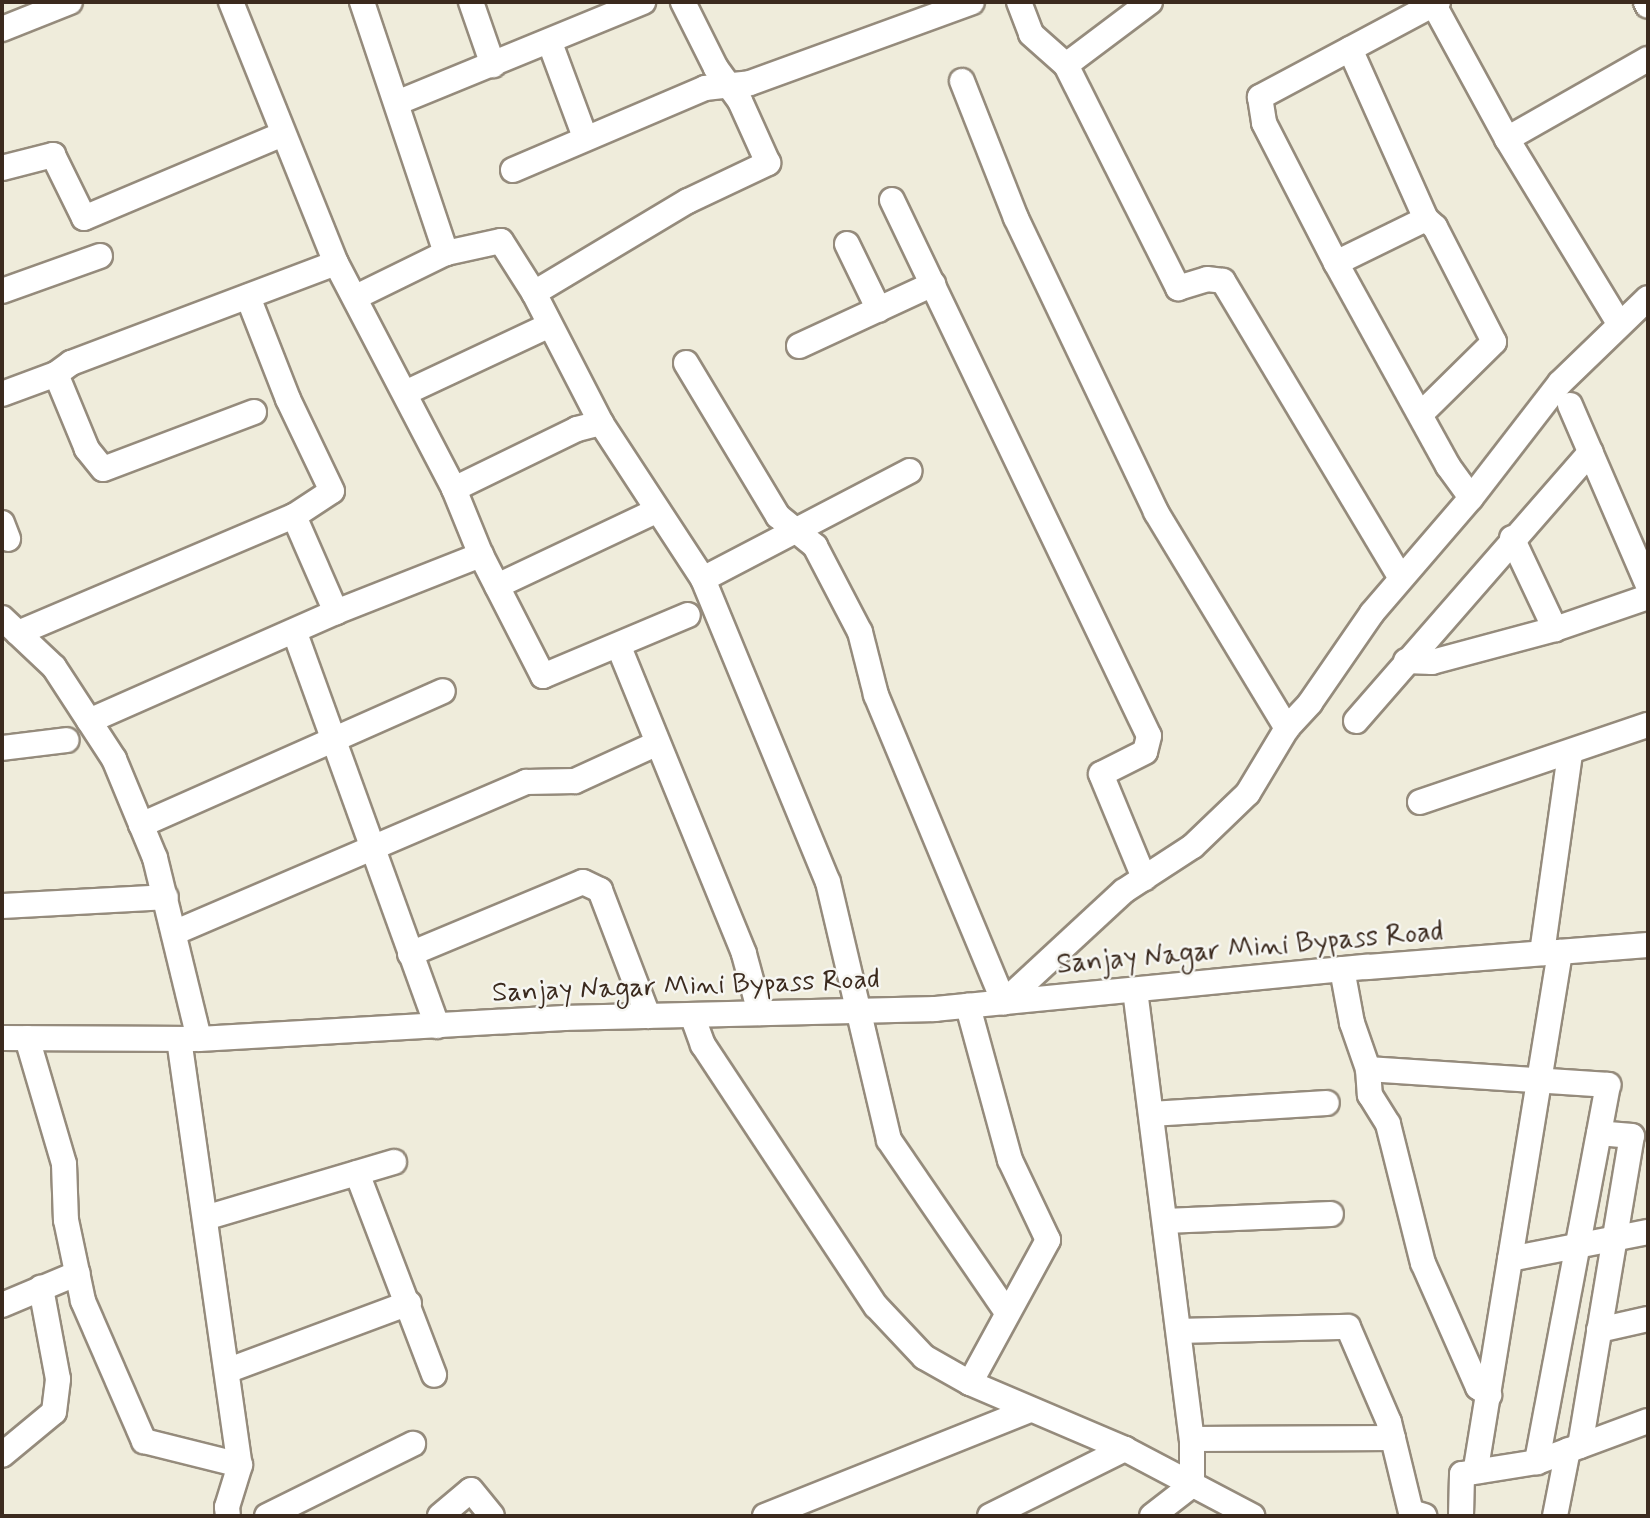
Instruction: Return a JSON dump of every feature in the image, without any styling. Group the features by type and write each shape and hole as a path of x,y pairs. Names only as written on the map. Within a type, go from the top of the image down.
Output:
{"street":[{"path":"2,29 70,2"},
{"path":"231,2 337,263 454,489 481,555 543,676 619,648 688,615"},
{"path":"362,2 399,103 446,253"},
{"path":"471,2 493,65"},
{"path":"399,103 550,43 597,10 643,2"},
{"path":"534,293 688,201 768,163 740,101 728,87 684,2"},
{"path":"513,170 705,88 750,83 972,2"},
{"path":"1019,2 1031,34 1066,65 1178,288 1207,279 1223,281 1401,578"},
{"path":"1066,65 1146,3"},
{"path":"1471,498 1447,466 1421,414 1336,263 1264,123 1260,97 1436,3 1507,139 1619,323"},
{"path":"550,43 585,138"},
{"path":"1350,49 1426,219 1435,227 1494,342 1421,414"},
{"path":"1507,139 1648,60"},
{"path":"962,81 1016,218 1156,512 1287,727"},
{"path":"2,168 54,155 84,218 283,134"},
{"path":"892,200 1149,736 1145,752 1101,774 1144,878"},
{"path":"1336,263 1426,219"},
{"path":"356,298 446,253 502,241 534,293 548,326 601,423 656,511 703,579 828,882 862,1011 889,1140 1006,1311"},
{"path":"847,244 878,310"},
{"path":"2,291 100,256"},
{"path":"2,394 56,374 71,363 337,263"},
{"path":"799,346 933,284"},
{"path":"248,297 288,398 332,491 294,516 10,625 54,667 114,759 141,825 176,932 208,1217 240,1465 228,1511 253,1516"},
{"path":"686,363 778,516 815,545 860,632 876,695 1004,1002 1124,891 1193,846 1248,793 1287,727 1401,578 1471,498 1560,383 1619,323 1648,298"},
{"path":"405,393 548,326"},
{"path":"56,374 87,449 103,469 254,412"},
{"path":"1570,405 1648,585"},
{"path":"454,489 577,429 601,423"},
{"path":"1356,721 1512,538 1591,453"},
{"path":"703,579 910,471"},
{"path":"497,586 656,511"},
{"path":"294,516 336,612"},
{"path":"1512,538 1555,629"},
{"path":"89,721 295,633 336,612 481,555"},
{"path":"1406,662 1432,662 1555,629 1648,597"},
{"path":"295,633 332,742 437,1026"},
{"path":"619,648 643,701 656,744 744,954 760,1013"},
{"path":"141,825 443,691"},
{"path":"1420,802 1570,754 1648,725"},
{"path":"2,748 67,740"},
{"path":"176,932 526,782 575,781 656,744"},
{"path":"1476,1468 1539,1080 1570,754"},
{"path":"410,954 583,882 600,890 648,1016"},
{"path":"2,906 166,897"},
{"name":"Sanjay Nagar Mini Bypass Road","path":"2,1038 189,1039 648,1016 968,1006 1342,969 1648,945"},
{"path":"1342,969 1352,1023 1368,1069 1370,1095 1388,1124 1423,1263 1478,1387 1489,1395"},
{"path":"1135,990 1192,1439 1192,1485"},
{"path":"968,1006 1010,1160 1048,1240 1006,1311 970,1383"},
{"path":"692,1015 703,1045 876,1306 923,1357 970,1383 1125,1449 1252,1516"},
{"path":"27,1038 64,1164 66,1220 83,1301 144,1441 240,1465"},
{"path":"1368,1069 1608,1085 1537,1462"},
{"path":"1151,1114 1327,1103"},
{"path":"1555,1516 1574,1448 1600,1330 1615,1238 1639,1153 1632,1136 1599,1133"},
{"path":"208,1217 394,1162"},
{"path":"357,1173 409,1303 434,1375"},
{"path":"1165,1221 1331,1214"},
{"path":"1510,1259 1648,1231"},
{"path":"2,1305 78,1273"},
{"path":"2,1455 54,1412 58,1379 41,1289"},
{"path":"229,1370 409,1303"},
{"path":"1600,1330 1648,1319"},
{"path":"1179,1331 1348,1327 1393,1438 1411,1512 1424,1516"},
{"path":"768,1515 1030,1410"},
{"path":"1461,1516 1462,1474 1476,1468 1537,1462 1648,1421"},
{"path":"1192,1439 1393,1438"},
{"path":"267,1516 414,1444"},
{"path":"990,1516 1125,1449"},
{"path":"1152,1516 1192,1485"},
{"path":"440,1516 471,1490 492,1516"}]}
